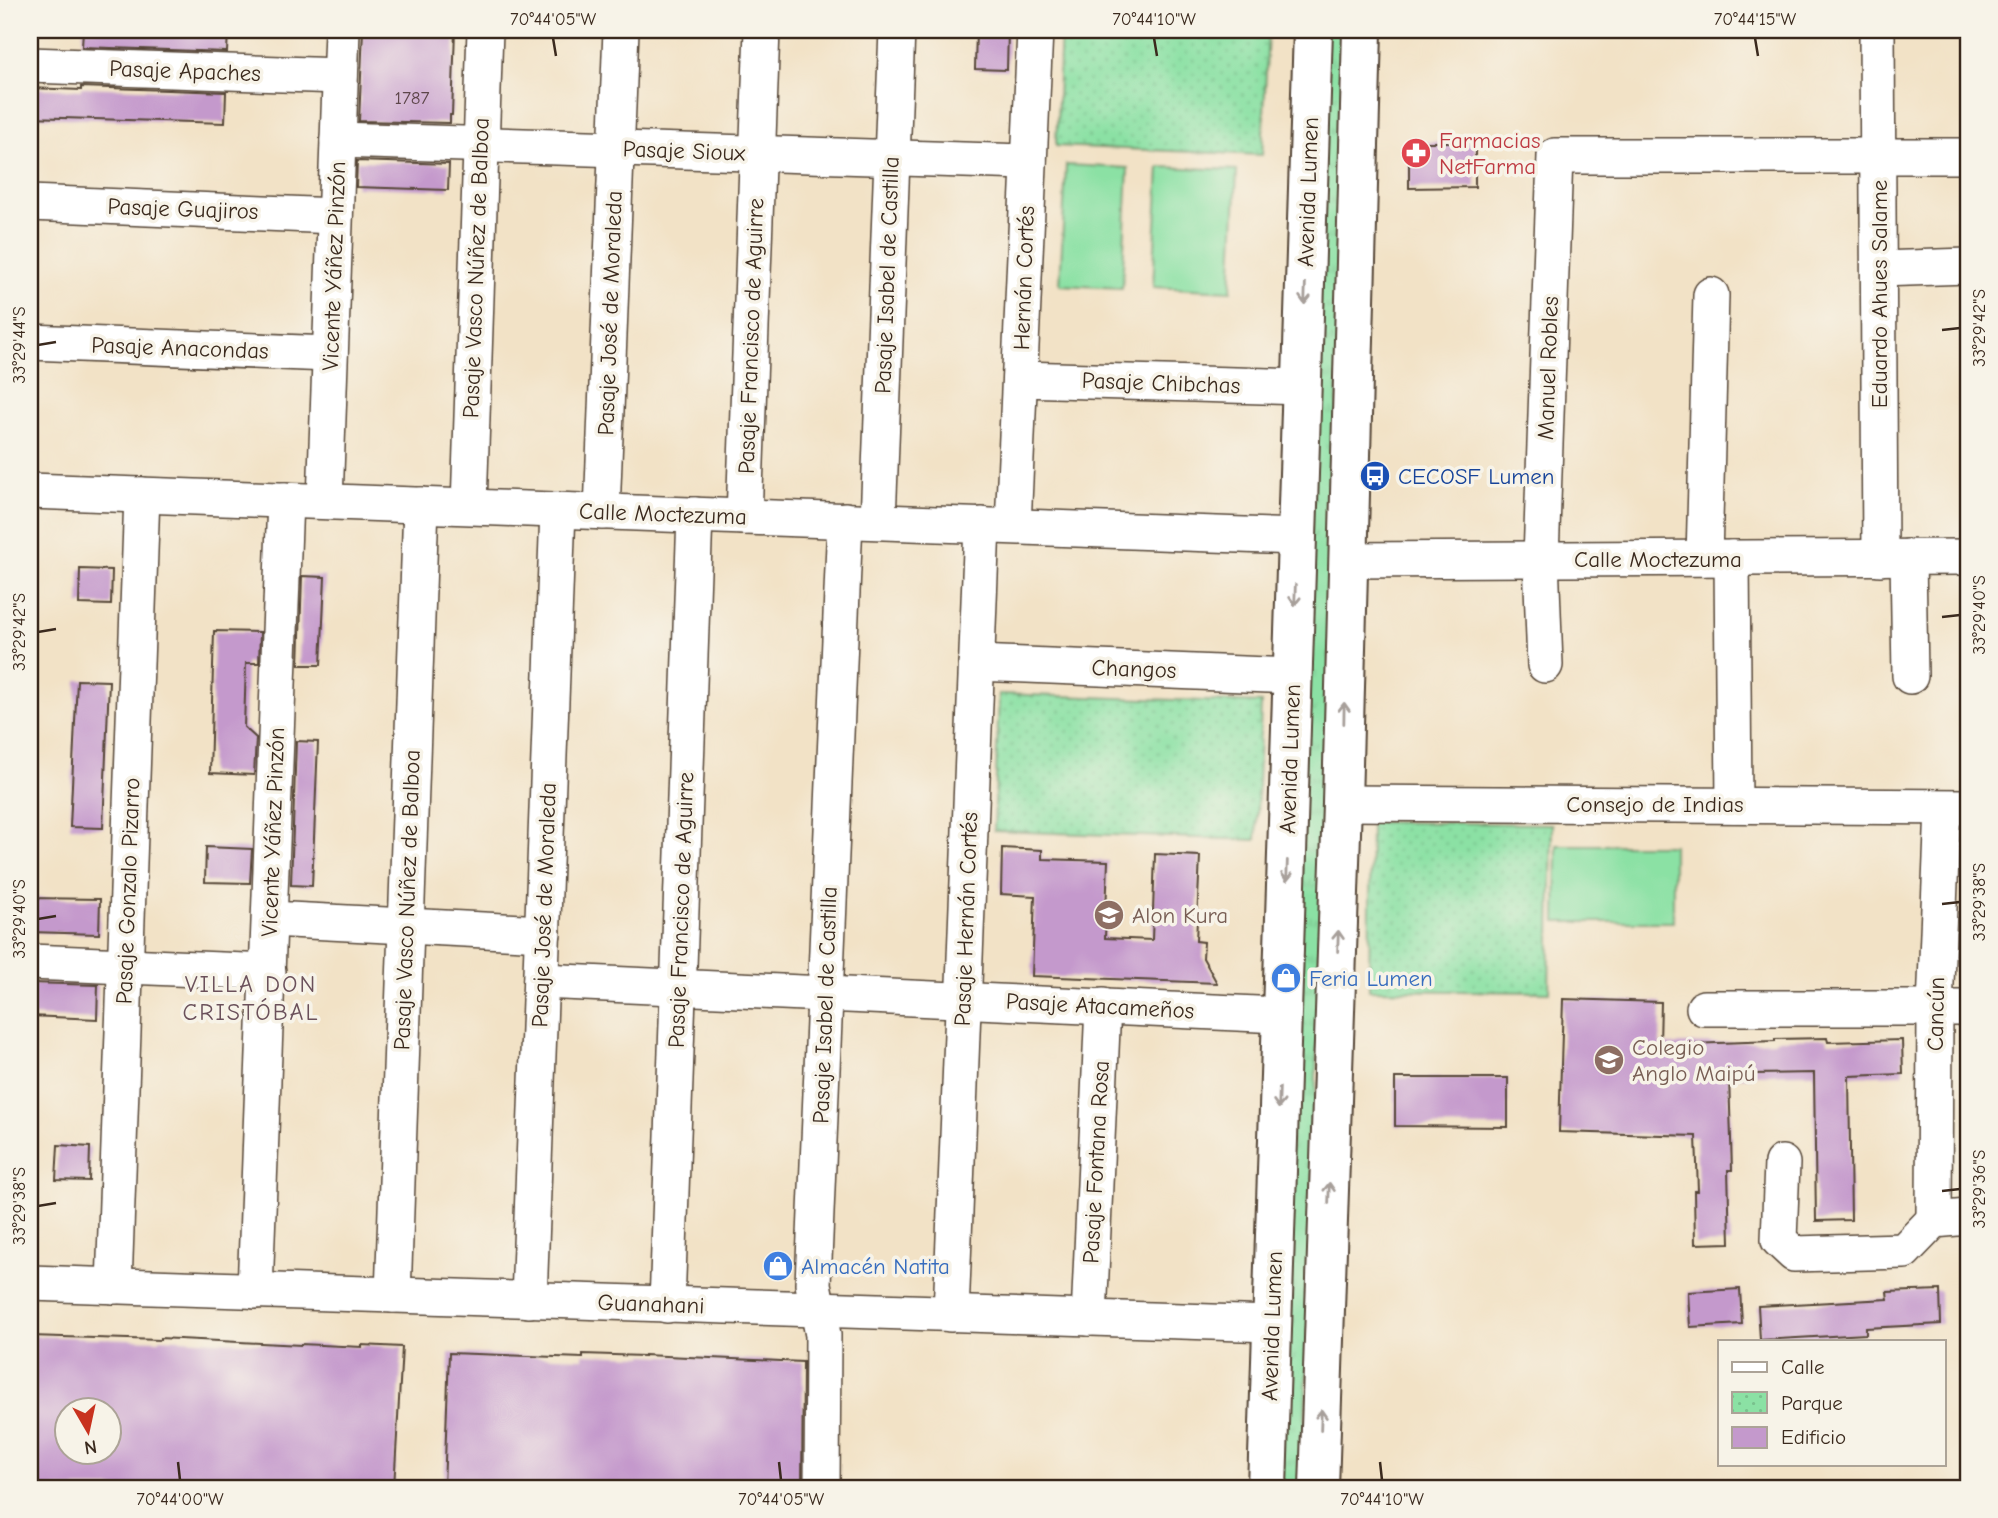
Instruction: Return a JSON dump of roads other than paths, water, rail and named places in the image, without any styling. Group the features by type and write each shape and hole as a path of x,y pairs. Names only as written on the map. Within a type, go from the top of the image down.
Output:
{"street":[{"name":"Vicente Yáñez Pinzón","path":"325,501 342,30"},
{"name":"Pasaje Vasco Núñez de Balboa","path":"469,506 485,30"},
{"name":"Pasaje José de Moraleda","path":"603,512 621,30"},
{"name":"Pasaje Francisco de Aguirre","path":"744,517 762,30"},
{"name":"Pasaje Isabel de Castilla","path":"822,1488 823,1335 813,1284 825,994 892,157 897,30"},
{"name":"Hernán Cortés","path":"997,526 1020,379 1035,30"},
{"name":"Avenida Lumen","path":"1267,1488 1313,30"},
{"path":"1319,1488 1342,803 1363,30"},
{"name":"Eduardo Ahues Salame","path":"1877,30 1879,269 1894,558 1910,676"},
{"name":"Pasaje Apaches","path":"30,65 340,76"},
{"name":"Pasaje Sioux","path":"338,140 1029,162"},
{"name":"Manuel Robles","path":"1545,665 1541,559 1555,156 1878,157"},
{"path":"1878,157 1968,156"},
{"name":"Pasaje Guajiros","path":"30,202 335,216"},
{"path":"1879,269 1968,266"},
{"path":"1711,295 1718,558 1734,805"},
{"name":"Pasaje Anacondas","path":"30,342 330,354"},
{"name":"Pasaje Chibchas","path":"1020,379 1302,387"},
{"name":"Calle Moctezuma","path":"30,491 1297,537"},
{"name":"Pasaje Gonzalo Pizarro","path":"114,1286 142,495"},
{"name":"Vicente Yáñez Pinzón","path":"256,1291 285,500"},
{"name":"Pasaje Vasco Núñez de Balboa","path":"393,1295 421,505"},
{"name":"Pasaje José de Moraleda","path":"529,1300 558,510"},
{"name":"Pasaje Francisco de Aguirre","path":"667,1305 695,515"},
{"name":"Pasaje Hernán Cortés","path":"951,1314 976,663 997,526"},
{"name":"Calle Moctezuma","path":"1348,560 1968,557"},
{"name":"Changos","path":"976,663 1293,676"},
{"name":"Consejo de Indias","path":"1342,803 1956,807"},
{"name":"Cancún","path":"1934,1220 1952,1008 1956,807"},
{"path":"270,919 543,933"},
{"path":"30,962 268,972"},
{"name":"Pasaje Atacameños","path":"541,981 1282,1015"},
{"name":"Pasaje Fontana Rosa","path":"1089,1318 1103,1006"},
{"path":"1704,1008 1952,1008"},
{"path":"1782,1163 1779,1240 1794,1254 1905,1251 1934,1220 1968,1217"},
{"name":"Guanahani","path":"30,1283 1272,1325"}],"place":[{"name":"Farmacias NetFarma","path":"1416,153"},
{"name":"CECOSF Lumen","path":"1375,476"},
{"name":"Alon Kura","path":"1109,915"},
{"name":"Feria Lumen","path":"1286,978"},
{"name":"Colegio Anglo Maipú","path":"1609,1060"},
{"name":"Almacén Natita","path":"778,1266"}],"district":[{"name":"VILLA DON CRISTÓBAL","path":"251,998"}]}
